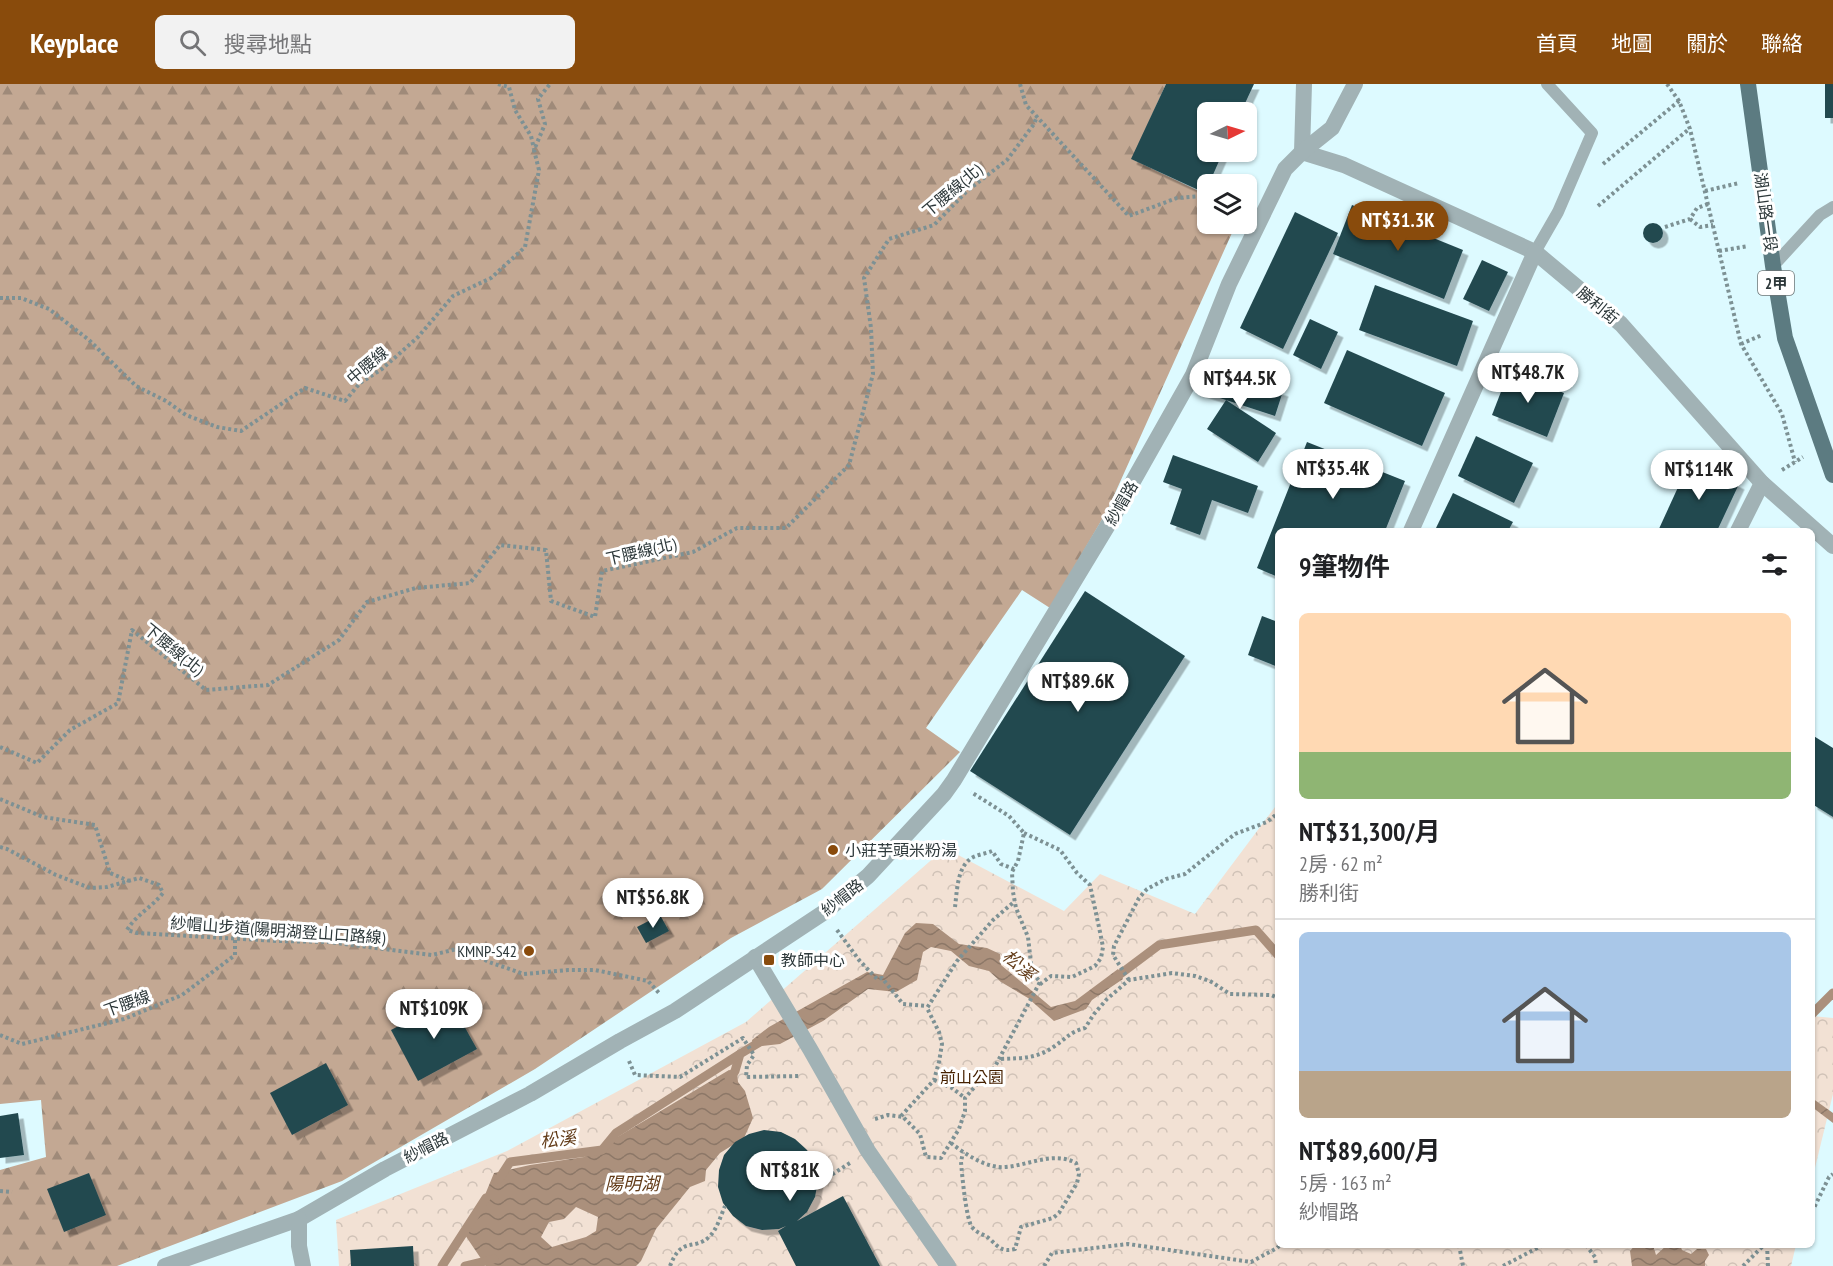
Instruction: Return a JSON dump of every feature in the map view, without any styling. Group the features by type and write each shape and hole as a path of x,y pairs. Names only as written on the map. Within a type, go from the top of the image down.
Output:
{"main road":[{"name":"湖山路一段","path":"1748,84 1785,338 1833,475"}],"street":[{"path":"1302,152 1304,84"},
{"name":"紗帽路","path":"165,1266 299,1219 385,1168 530,1094 675,1011 826,911 868,876 944,794 954,780 1114,515 1193,375 1229,284 1285,169 1332,128 1355,84"},
{"name":"勝利街","path":"1302,152 1344,165 1534,252 1621,324 1768,479 1782,503 1812,528"},
{"path":"1412,528 1534,252"},
{"path":"1740,528 1768,479"},
{"name":"勝利街","path":"1815,531 1833,546"},
{"path":"754,957 810,1048 868,1151 948,1266"},
{"path":"299,1219 299,1246 303,1266"}],"lane":[{"path":"1534,252 1557,212 1592,134 1547,84"},
{"path":"1773,266 1820,214 1833,207"}],"path":[{"path":"498,84 509,87 515,110 531,136 534,150"},
{"name":"中腰線","path":"0,298 21,298 49,309 89,340 136,386 166,401 186,415 217,427 241,431 305,388 345,401 360,383 382,369 418,337 453,296 491,278 525,247 539,170 534,150 545,124 538,99 550,84"},
{"path":"1020,84 1026,105 1129,216 1177,198 1197,196"},
{"path":"1667,84 1679,101 1690,129 1741,344 1782,414 1795,462"},
{"path":"1599,167 1679,101"},
{"name":"下腰線(北)","path":"0,747 38,763 70,730 118,703 132,630 206,690 268,685 339,640 368,602 416,588 470,583 501,545 546,550 551,601 595,617 602,571 693,552 736,528 786,528 849,465 873,374 871,328 864,278 889,239 934,225 967,191 1007,160 1034,124 1036,116"},
{"path":"1598,206 1690,129"},
{"path":"1705,190 1740,183"},
{"path":"1665,227 1690,219 1697,208 1708,204"},
{"path":"1690,219 1700,227 1713,225"},
{"path":"1719,251 1751,246"},
{"path":"1741,344 1766,333"},
{"path":"1768,479 1804,456"},
{"path":"954,780 1009,816 1024,833 1060,850 1077,873 1090,885 1103,947 1101,958 1095,966 1072,977 1051,976 1038,986"},
{"path":"0,799 43,818 95,825 110,873 129,881"},
{"path":"1129,979 1113,955 1114,946 1147,889 1166,879 1185,874 1235,834 1267,822 1275,815"},
{"path":"854,1126 888,1115 903,1117 920,1134 926,1157 941,1158 959,1129 965,1111 965,1098 978,1083 991,1074 1000,1059 1040,982 1032,972 1028,938 1015,901 1012,872 1018,861 1024,833"},
{"name":"紗帽山步道(陽明湖登山口路線)","path":"0,847 56,875 90,888 139,878 159,885 163,893 154,904 132,921 127,930 137,933 328,942 432,955 461,948 489,962 524,974 595,970 648,981 675,1011"},
{"path":"955,907 960,875 970,858 992,851 1001,864 1014,869"},
{"path":"927,1006 976,939 1015,901"},
{"path":"826,911 859,960 877,979 882,978 903,1004 927,1006"},
{"name":"下腰線","path":"0,1035 22,1044 124,1019 182,995 235,955 235,938"},
{"path":"1000,1059 1032,1058 1056,1045 1075,1030 1085,1028 1107,999 1129,979 1172,973 1195,976 1210,981 1230,993 1275,997"},
{"path":"901,1117 934,1080 939,1062 942,1044 927,1006"},
{"path":"620,1041 635,1075 680,1077 743,1038 754,1055 747,1065 746,1077 803,1076"},
{"path":"934,1080 952,1088 965,1098"},
{"path":"951,1143 963,1152 990,1165 1005,1168 1037,1159 1068,1159 1076,1163 1079,1174 1077,1183 1059,1213 1053,1218 1021,1227 1015,1249 1007,1251 997,1246 989,1237 979,1234 970,1225 961,1162 963,1152"},
{"path":"817,1184 868,1151"},
{"path":"1815,1206 1829,1177 1833,1174"},
{"path":"0,1191 12,1192"},
{"path":"670,1266 675,1254 683,1247 706,1240 712,1234 725,1206"},
{"path":"1044,1266 1053,1253 1128,1244 1250,1264 1277,1248"},
{"path":"1460,1248 1463,1266"},
{"path":"1503,1266 1537,1248"},
{"path":"1588,1248 1595,1257 1596,1266"},
{"path":"1743,1266 1763,1248"},
{"path":"1766,1248 1768,1266"}],"green space":[{"path":"0,84 1166,84 1132,159 1197,190 1197,234 1232,234 1107,511 1050,608 1022,590 926,728 960,752 822,889 731,938 535,1069 342,1181 117,1266 0,1266 0,1170 46,1157 41,1100 0,1104"},
{"name":"前山公園","path":"1275,807 1275,1248 1795,1248 1791,1266 339,1266 336,1220 507,1151 746,1022 945,848 1064,911 1100,874 1195,914"},
{"path":"1815,1016 1833,1018 1833,1094 1815,1168"}],"water":[{"path":"916,923 933,924 959,944 987,948 1000,954 1001,965 1051,1007 1075,1001 1118,969 1123,979 1092,1000 1086,1009 1054,1021 1028,998 1001,982 989,971 969,966 951,951 931,947 923,952 917,980 896,992 868,989 823,1021 780,1044 753,1047 752,1040 769,1027 867,972 883,975 905,933"},
{"name":"陽明湖","path":"729,1070 737,1072 738,1082 745,1091 753,1118 744,1138 720,1153 706,1170 705,1181 690,1187 656,1229 641,1261 636,1266 486,1266 465,1235 494,1173 584,1157","holes":["576,1207 598,1217 596,1231 586,1237 552,1247 541,1237 549,1222 564,1219"]},
{"path":"1815,1100 1833,1113 1833,1123 1815,1109"},
{"path":"1632,1248 1654,1248 1656,1255 1664,1248 1681,1248 1691,1254 1697,1249 1706,1249 1709,1255 1705,1266 1632,1266 1630,1251"}],"building":[{"path":"1166,84 1254,84 1246,102 1197,102 1197,162 1219,162 1213,174 1197,174 1197,189 1131,159"},
{"path":"1825,84 1833,84 1833,118 1825,118"},
{"path":"1352,205 1463,250 1444,299 1333,254"},
{"path":"1295,212 1338,233 1283,349 1240,328"},
{"path":"1653,223 1660,226 1663,233 1660,240 1653,243 1646,240 1643,233 1646,226"},
{"path":"1482,260 1508,272 1489,311 1463,299"},
{"path":"1375,285 1473,321 1457,366 1359,330"},
{"path":"1310,319 1338,332 1321,369 1293,355"},
{"path":"1347,350 1445,393 1422,446 1324,403"},
{"path":"1201,365 1283,391 1275,416 1194,390"},
{"path":"1509,371 1564,393 1547,437 1492,415"},
{"path":"1226,400 1276,433 1258,462 1207,429"},
{"path":"1476,436 1533,463 1514,503 1458,476"},
{"path":"1307,442 1405,481 1386,528 1275,528 1275,576 1257,568"},
{"path":"1173,455 1258,486 1248,513 1212,500 1200,535 1170,524 1182,489 1163,482"},
{"path":"1690,461 1739,484 1718,528 1659,528"},
{"path":"1453,493 1513,522 1510,528 1436,528"},
{"path":"1085,591 1185,656 1070,835 970,771"},
{"path":"1262,616 1275,621 1275,666 1248,655"},
{"path":"1815,737 1833,748 1833,817 1815,806"},
{"path":"660,915 669,931 646,943 637,927"},
{"path":"449,999 477,1049 418,1081 391,1030"},
{"path":"326,1063 348,1105 292,1135 270,1093"},
{"path":"18,1113 24,1155 0,1158 0,1116"},
{"path":"764,1130 781,1132 795,1139 807,1150 815,1165 818,1181 815,1197 807,1212 797,1221 843,1196 880,1266 796,1266 778,1231 786,1226 779,1229 762,1230 746,1226 733,1216 723,1203 718,1187 719,1170 724,1155 735,1142 749,1134"},
{"path":"89,1173 106,1215 64,1232 47,1189"},
{"path":"413,1246 414,1266 351,1266 350,1250"}],"waterway":[{"name":"松溪","path":"1111,981 1159,945 1256,930 1275,952"},
{"name":"松溪","path":"1815,1011 1833,993"},
{"name":"松溪","path":"729,1080 735,1071 740,1054 763,1040"},
{"name":"松溪","path":"499,1179 510,1162 602,1150 616,1133 740,1054"},
{"name":"松溪","path":"442,1266 486,1198"},
{"name":"松溪","path":"465,1266 494,1259"}],"place":[{"name":"小莊芋頭米粉湯","path":"833,850"},
{"name":"KMNP-S42","path":"529,951"},
{"name":"教師中心","path":"769,960"}]}
